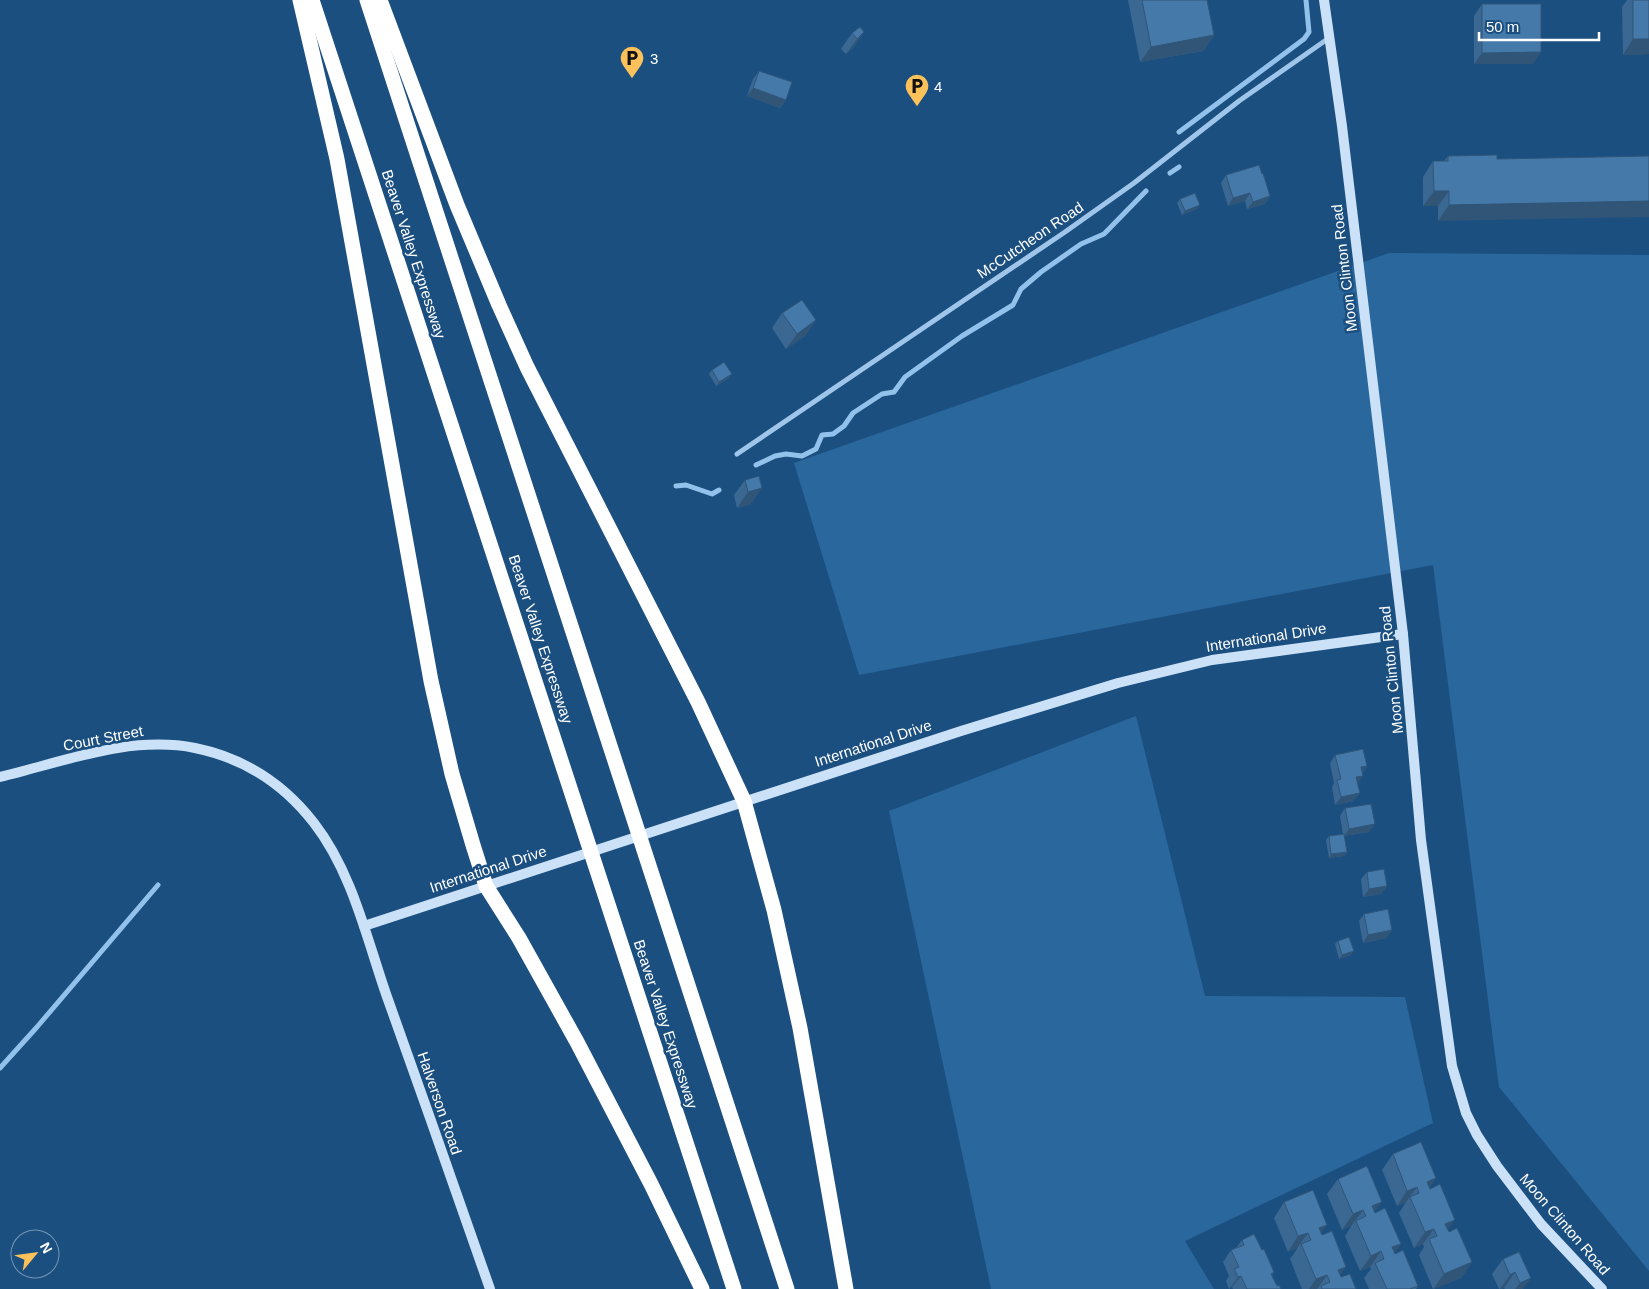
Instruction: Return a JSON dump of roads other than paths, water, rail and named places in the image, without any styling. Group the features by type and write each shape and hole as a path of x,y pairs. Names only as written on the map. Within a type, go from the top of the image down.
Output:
{"highway":[{"path":"300,0 337,159 431,681 452,774 486,886 519,938 577,1042 651,1184 702,1289"},
{"name":"Beaver Valley Expressway","path":"312,0 734,1289"},
{"path":"367,0 788,1289"},
{"path":"380,0 454,196 499,305 527,366 698,702 744,801 774,910 800,1028 846,1289"}],"street":[{"name":"Moon Clinton Road","path":"1324,0 1342,126 1403,634 1422,840 1452,1066 1466,1112 1477,1135 1497,1166 1541,1224 1602,1289"},
{"name":"McCutcheon Road","path":"737,454 1073,227 1134,183 1239,101 1329,38"},
{"name":"International Drive","path":"364,926 687,819 1035,707 1168,669 1264,652 1403,634"},
{"name":"Court Street","path":"0,777 106,750 150,744 194,748 220,755 248,766 269,778 286,792 314,823 330,846 342,870 364,926"},
{"name":"Halverson Road","path":"364,926 391,1009 490,1289"}],"waterway":[{"path":"1179,132 1304,39 1309,32 1306,0"},
{"path":"1170,173 1179,167"},
{"path":"756,465 775,456 786,454 802,456 816,449 822,435 833,434 844,426 853,413 882,394 894,392 905,377 962,336 1013,305 1021,289 1041,272 1081,244 1104,234 1146,191"},
{"path":"676,486 686,485 712,494 719,490"},
{"path":"0,1068 158,885"}],"place":[{"name":"3","path":"632,79"},
{"name":"4","path":"917,107"}]}
